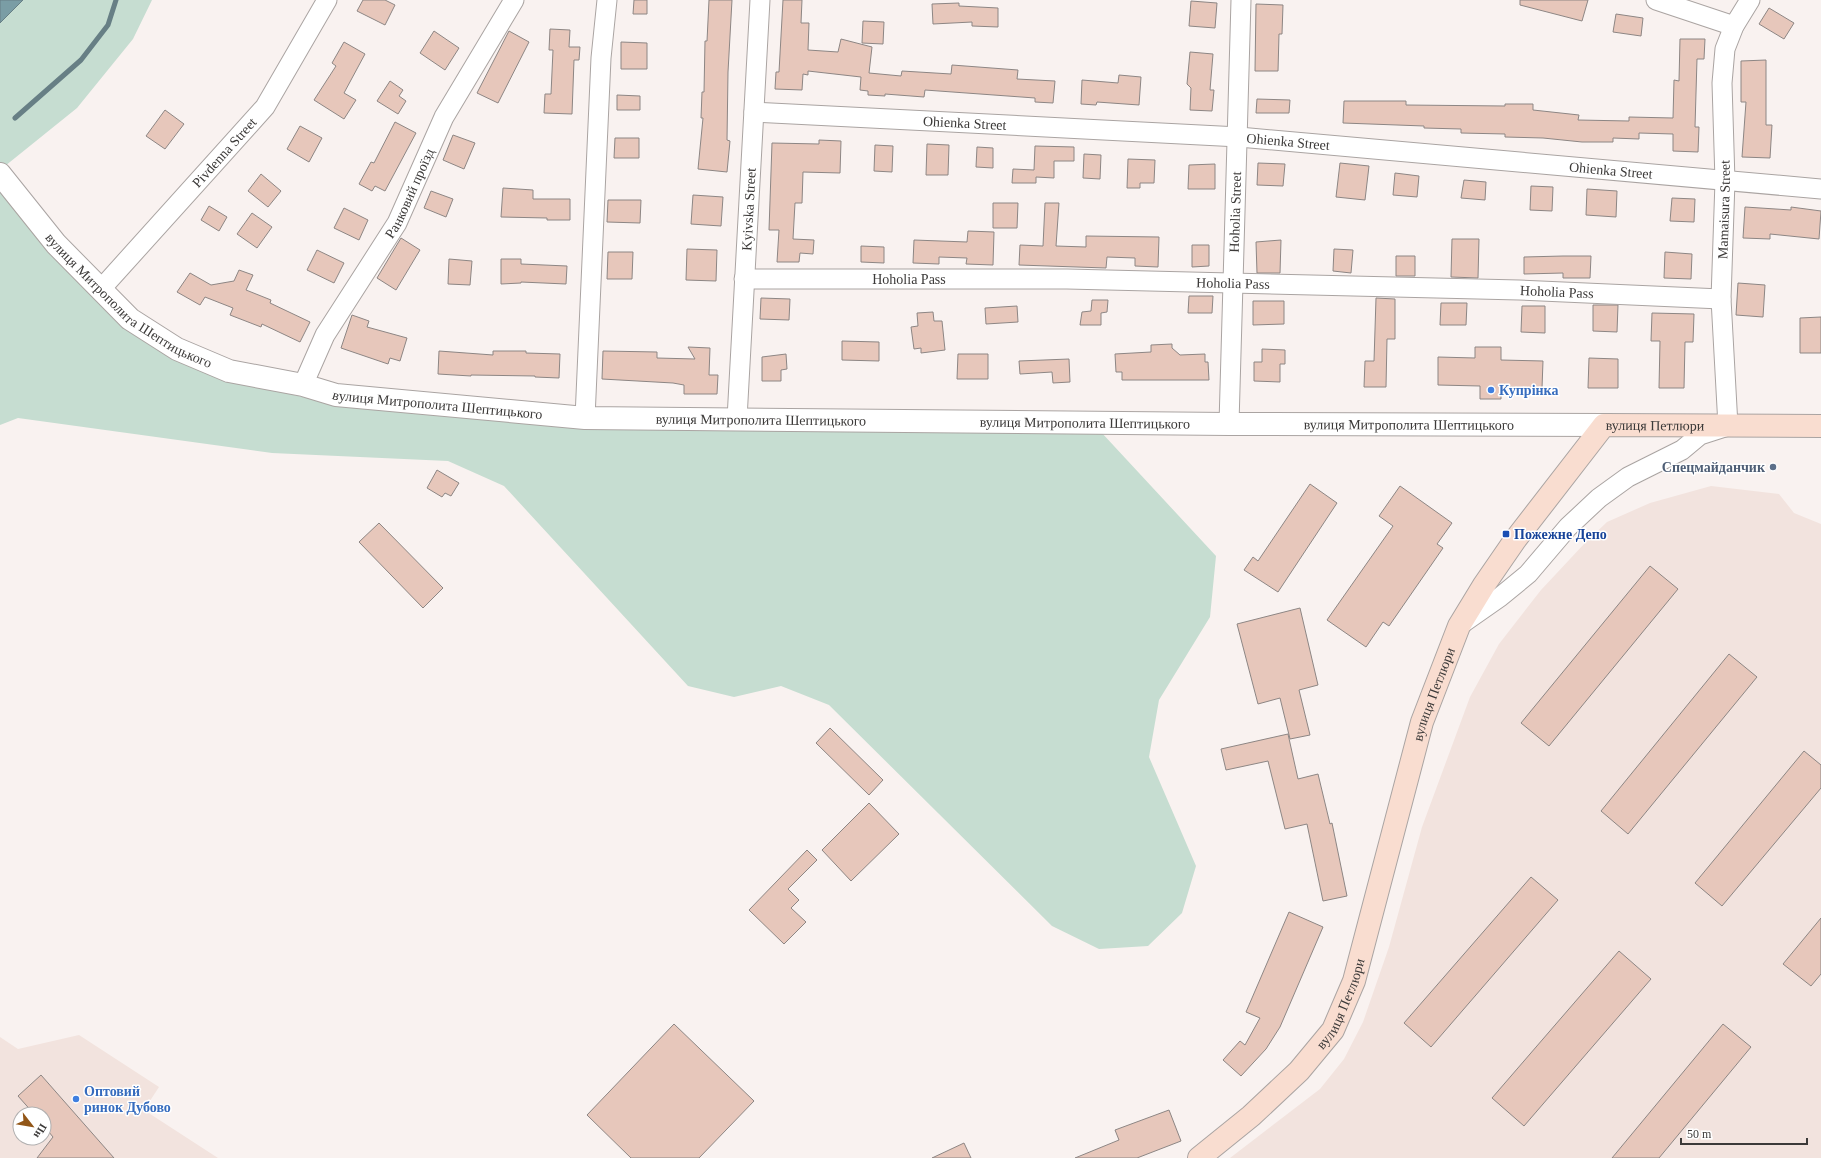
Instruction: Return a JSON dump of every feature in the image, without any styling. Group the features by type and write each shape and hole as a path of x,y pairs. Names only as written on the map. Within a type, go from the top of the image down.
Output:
{"main road":[{"name":"вулиця Петлюри","path":"1199,1158 1251,1116 1299,1071 1333,1030 1354,980 1422,722 1459,626 1484,585 1511,547 1604,425 1821,426"}],"street":[{"name":"Pivdenna Street","path":"101,290 266,107 327,0"},
{"name":"Ранковий проїзд","path":"303,386 325,335 397,223 444,117 514,0"},
{"path":"585,418 601,58 607,0"},
{"name":"Kyivska Street","path":"737,420 760,0"},
{"name":"Hoholia Street","path":"1230,424 1239,137 1241,0"},
{"path":"1656,0 1734,26"},
{"name":"Mamaisura Street","path":"1728,426 1721,299 1725,181 1722,83 1725,49 1734,26 1750,0"},
{"name":"Ohienka Street","path":"754,112 1239,137 1821,189"},
{"name":"вулиця Митрополита Шептицького","path":"0,174 56,244 130,319 177,349 229,371 336,394 585,418 1230,424 1604,425"},
{"name":"Hoholia Pass","path":"744,279 1067,279 1519,290 1721,299"},
{"path":"1459,626 1500,597 1528,574 1568,527 1599,498 1628,477 1682,450 1700,435 1728,426"}],"shaded area":[{"path":"1711,486 1779,494 1794,513 1821,524 1821,1158 1230,1158 1320,1089 1344,1059 1363,1022 1389,947 1422,827 1470,697 1499,644 1541,590 1607,522 1650,503"},
{"name":"Оптовий ринок Дубово","path":"79,1035 159,1087 144,1110 218,1158 0,1158 0,1037 18,1049"}],"green space":[{"path":"23,0 152,0 133,39 77,108 5,166 0,163 0,23"},
{"path":"0,179 49,251 227,380 334,404 1101,432 1216,556 1210,617 1159,700 1149,757 1196,866 1182,913 1148,946 1099,949 1052,926 829,705 781,686 734,697 688,686 504,486 448,461 272,453 18,418 0,425"}],"water":[{"path":"0,0 23,0 0,23"}],"building":[{"path":"363,0 385,0 395,5 385,25 357,11"},
{"path":"634,0 647,0 647,14 633,14"},
{"path":"709,0 732,0 728,72 727,140 730,141 727,172 698,169 703,118 701,118 702,92 704,92 705,41 707,41"},
{"path":"783,0 802,0 801,23 809,23 808,50 838,52 841,39 872,47 869,73 901,76 902,71 951,74 952,65 1018,70 1017,79 1055,81 1053,103 1035,102 1035,98 925,90 924,97 885,94 885,96 868,95 868,91 860,90 861,77 808,71 808,75 803,74 802,90 775,89 776,72 779,72"},
{"path":"1520,0 1588,0 1582,21 1520,5"},
{"path":"1191,1 1217,3 1215,28 1189,26"},
{"path":"959,3 959,6 998,8 998,27 972,26 972,22 933,24 932,4"},
{"path":"1256,4 1283,5 1282,34 1279,34 1278,71 1255,71"},
{"path":"1769,8 1794,23 1784,39 1759,24"},
{"path":"1616,14 1643,18 1641,36 1613,32"},
{"path":"863,21 884,22 883,44 862,43"},
{"path":"550,29 570,30 569,47 580,47 579,60 574,60 572,114 544,113 545,94 551,94 553,50 549,50"},
{"path":"434,31 459,48 445,70 420,53"},
{"path":"509,31 529,42 498,103 477,93"},
{"path":"1680,39 1705,39 1704,59 1697,59 1695,127 1699,127 1698,152 1673,151 1673,134 1639,133 1639,139 1613,138 1613,142 1582,142 1543,138 1505,137 1505,134 1461,133 1461,129 1424,128 1424,126 1343,123 1344,101 1406,101 1406,105 1505,106 1505,104 1533,104 1533,110 1579,115 1578,120 1629,121 1629,117 1673,118 1674,80 1679,81"},
{"path":"344,42 365,54 344,93 356,100 344,119 314,100 336,66 332,63"},
{"path":"621,42 647,43 647,69 621,69"},
{"path":"1190,52 1213,54 1210,90 1214,90 1212,111 1190,110 1191,88 1187,84"},
{"path":"1766,60 1766,125 1772,125 1770,158 1742,157 1746,102 1741,102 1741,61"},
{"path":"1119,75 1141,77 1139,105 1097,102 1096,105 1081,104 1082,80 1118,83"},
{"path":"390,81 403,90 399,96 406,101 398,114 377,101"},
{"path":"617,95 640,96 640,110 617,110"},
{"path":"1257,99 1290,100 1289,113 1256,113"},
{"path":"165,110 184,124 165,149 146,136"},
{"path":"395,122 416,133 385,191 375,186 372,191 359,184 371,162 374,163"},
{"path":"300,126 322,138 309,162 287,149"},
{"path":"453,135 475,143 464,169 443,160"},
{"path":"615,138 639,138 639,158 614,158"},
{"path":"819,140 841,141 840,173 803,172 802,203 795,203 793,239 814,240 813,254 800,253 799,262 777,262 779,230 769,230 772,143 819,144"},
{"path":"927,144 949,145 948,175 926,175"},
{"path":"875,145 893,146 892,172 874,171"},
{"path":"1035,146 1074,147 1074,161 1054,161 1054,178 1036,177 1036,183 1012,183 1013,169 1034,170"},
{"path":"977,147 993,148 993,168 976,167"},
{"path":"1084,154 1101,155 1100,179 1083,178"},
{"path":"1128,159 1155,160 1154,183 1140,183 1140,188 1127,188"},
{"path":"1258,163 1285,164 1283,186 1257,185"},
{"path":"1340,163 1369,166 1365,200 1336,197"},
{"path":"1215,164 1215,189 1188,189 1189,165"},
{"path":"1395,173 1419,176 1417,197 1393,195"},
{"path":"261,174 281,191 268,207 248,191"},
{"path":"1464,180 1486,182 1485,200 1461,198"},
{"path":"1531,186 1553,187 1552,211 1530,210"},
{"path":"503,188 533,190 533,199 570,199 570,220 501,217"},
{"path":"1587,189 1617,191 1616,217 1586,215"},
{"path":"431,191 453,199 446,217 424,208"},
{"path":"693,195 723,197 721,226 691,224"},
{"path":"1672,198 1695,199 1694,222 1670,221"},
{"path":"608,200 641,200 640,223 607,222"},
{"path":"993,203 1018,203 1017,228 993,228"},
{"path":"1045,203 1059,203 1056,246 1086,247 1086,236 1159,237 1158,267 1135,266 1135,258 1107,257 1106,268 1019,265 1020,245 1043,246"},
{"path":"209,206 227,217 219,231 201,220"},
{"path":"1745,207 1791,210 1791,207 1821,211 1819,239 1770,234 1770,239 1743,238"},
{"path":"344,208 368,220 359,240 334,228"},
{"path":"252,213 272,227 257,248 237,234"},
{"path":"968,231 994,232 993,265 966,264 967,258 939,257 939,264 913,263 914,240 967,242"},
{"path":"401,238 420,250 396,290 377,278"},
{"path":"1452,239 1479,239 1478,278 1451,277"},
{"path":"1281,240 1280,273 1257,273 1256,242"},
{"path":"1192,245 1209,245 1209,266 1192,267"},
{"path":"861,246 884,247 884,263 861,262"},
{"path":"687,249 717,250 716,281 686,280"},
{"path":"1334,249 1353,250 1351,273 1333,271"},
{"path":"317,250 344,263 334,283 307,270"},
{"path":"608,252 633,252 632,279 607,279"},
{"path":"1665,252 1692,254 1691,279 1664,278"},
{"path":"1396,256 1415,256 1415,276 1396,276"},
{"path":"1591,256 1590,278 1563,278 1563,273 1524,274 1524,257"},
{"path":"449,259 472,261 470,285 448,284"},
{"path":"501,259 521,259 521,264 567,266 566,284 521,282 501,284"},
{"path":"239,270 253,275 246,290 271,300 270,303 310,322 300,342 262,324 261,327 230,315 233,308 205,297 200,305 177,292 190,273 211,285 234,281"},
{"path":"1738,283 1765,285 1763,317 1736,315"},
{"path":"1189,296 1213,296 1212,313 1188,313"},
{"path":"761,298 790,299 789,320 760,319"},
{"path":"1376,298 1395,299 1395,339 1387,339 1386,387 1364,387 1365,361 1374,361"},
{"path":"1092,300 1108,300 1107,312 1101,313 1101,325 1080,325 1082,312 1091,311"},
{"path":"1253,301 1284,301 1284,324 1253,325"},
{"path":"1441,303 1467,303 1466,325 1440,325"},
{"path":"1593,305 1618,305 1617,332 1593,331"},
{"path":"1017,306 1018,322 986,324 985,308"},
{"path":"1522,306 1545,306 1545,333 1521,332"},
{"path":"933,312 934,321 942,321 945,350 921,353 921,348 914,349 911,327 918,326 917,313"},
{"path":"1652,313 1694,314 1693,342 1685,342 1684,388 1659,388 1660,341 1651,341"},
{"path":"352,315 369,321 367,327 407,338 400,361 390,358 388,364 341,348"},
{"path":"1821,317 1821,353 1800,353 1800,318"},
{"path":"842,341 879,342 879,361 842,360"},
{"path":"1172,344 1172,348 1180,355 1205,354 1205,362 1208,362 1209,380 1122,380 1122,372 1116,372 1115,354 1151,352 1151,345"},
{"path":"688,347 710,348 709,375 718,375 717,394 684,394 684,385 673,383 602,379 603,351 657,352 657,358 695,359"},
{"path":"1475,347 1501,347 1501,360 1543,361 1542,388 1501,387 1501,399 1480,399 1480,386 1438,385 1438,357 1475,358"},
{"path":"1262,349 1285,350 1285,364 1280,364 1280,382 1254,381 1254,362 1262,362"},
{"path":"439,351 493,355 493,351 526,351 526,353 560,354 559,378 535,376 471,376 438,374"},
{"path":"786,354 787,369 781,370 781,381 762,381 762,357"},
{"path":"958,354 988,354 988,379 957,379"},
{"path":"1589,358 1618,359 1618,388 1588,388"},
{"path":"1069,359 1070,382 1053,383 1052,372 1020,374 1019,361"},
{"path":"437,470 459,483 451,496 445,493 442,497 427,488"},
{"path":"1310,484 1337,503 1278,592 1244,570 1253,557 1258,561"},
{"path":"1400,486 1452,523 1437,544 1443,548 1389,626 1383,622 1366,647 1327,620 1393,526 1379,516"},
{"path":"379,523 443,588 423,608 359,542"},
{"path":"1650,566 1678,589 1549,746 1521,723"},
{"path":"1300,608 1318,685 1299,690 1310,735 1290,739 1280,698 1258,704 1237,624"},
{"path":"1729,654 1757,677 1628,834 1601,811"},
{"path":"830,728 883,780 869,795 816,743"},
{"path":"1288,734 1298,779 1318,774 1330,824 1332,823 1347,896 1323,901 1307,824 1285,829 1268,761 1226,770 1221,749"},
{"path":"1804,751 1821,765 1821,788 1722,906 1695,883"},
{"path":"869,803 899,834 851,881 822,850"},
{"path":"807,850 817,860 788,889 799,900 791,908 806,922 784,944 749,910"},
{"path":"1531,877 1558,900 1431,1047 1404,1023"},
{"path":"1289,912 1323,927 1280,1027 1266,1049 1241,1076 1223,1060 1240,1041 1245,1045 1260,1018 1246,1012"},
{"path":"1821,918 1821,974 1811,986 1783,964"},
{"path":"1619,951 1651,979 1524,1126 1492,1098"},
{"path":"674,1024 754,1101 699,1158 631,1158 587,1115"},
{"path":"1723,1024 1751,1047 1659,1158 1612,1158"},
{"path":"41,1075 114,1158 37,1158 46,1146 52,1146 52,1106 27,1106 18,1096"},
{"path":"1169,1110 1181,1141 1137,1158 1075,1158 1119,1140 1115,1130"},
{"path":"964,1143 971,1158 932,1158"}],"waterway":[{"path":"15,118 81,60 108,25 116,0"}],"place":[{"name":"Купрінка","path":"1491,390"},
{"name":"Спецмайданчик","path":"1773,467"},
{"name":"Пожежне Депо","path":"1506,534"},
{"name":"Оптовий ринок Дубово","path":"76,1099"}]}
